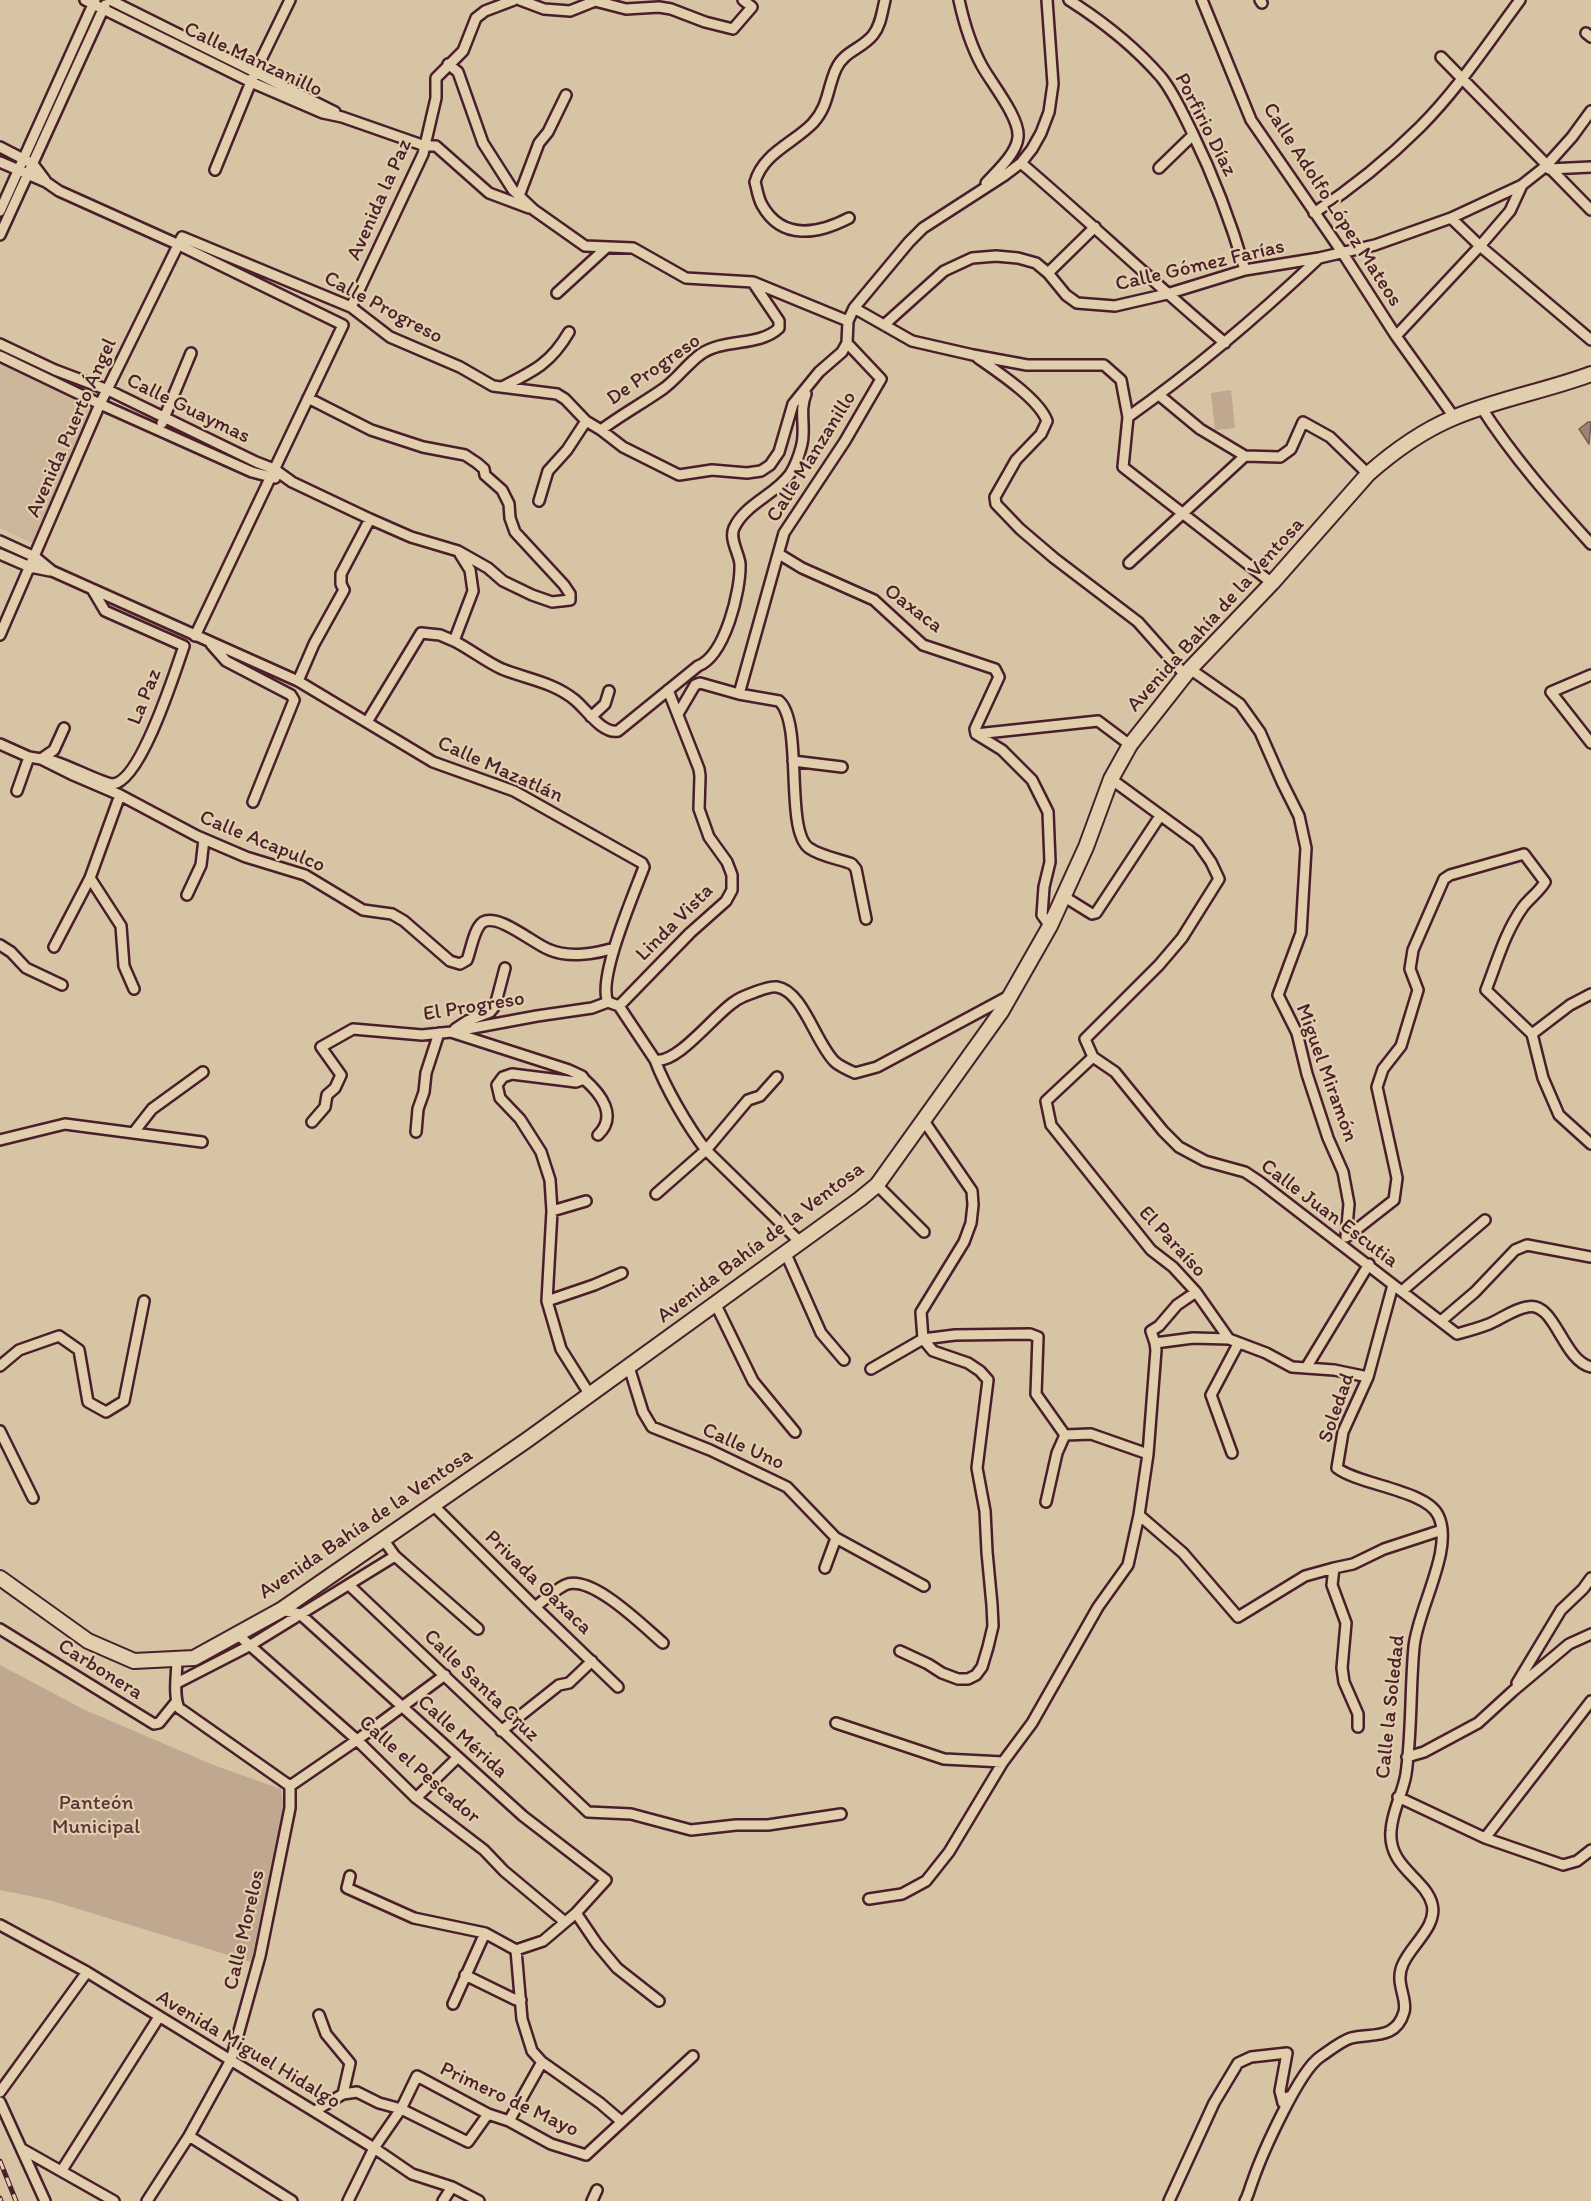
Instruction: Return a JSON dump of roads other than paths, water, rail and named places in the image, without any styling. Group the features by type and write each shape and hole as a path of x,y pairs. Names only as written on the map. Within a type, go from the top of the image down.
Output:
{"main road":[{"name":"Avenida Bahía de la Ventosa","path":"0,1578 88,1641 134,1661 194,1658 281,1610 433,1505 629,1367 878,1185 1001,1012 1050,926 1086,846 1111,779 1130,745 1188,672 1272,583 1368,474 1402,447 1454,417 1591,374"}],"street":[{"path":"215,170 253,77 290,0"},
{"name":"Avenida la Paz","path":"351,307 425,146 436,98 436,78 463,51 476,18 485,11 514,0"},
{"path":"520,0 544,9 570,11 595,1 626,9 659,7 733,29 752,7 743,0"},
{"path":"849,218 817,231 801,231 782,226 770,217 760,203 755,182 767,160 811,125 823,110 836,69 849,52 874,34 881,22 885,0"},
{"path":"959,0 973,46 1016,124 1018,137 1012,152 977,194"},
{"path":"847,344 848,321 854,308 909,242 923,228 1021,163 1041,133 1049,112 1053,84 1047,0"},
{"name":"Porfirio Díaz","path":"1069,0 1091,14 1162,78 1179,106 1219,189 1245,270"},
{"name":"Calle Adolfo López Mateos","path":"1202,0 1251,120 1342,252 1396,336 1454,417"},
{"path":"1314,213 1350,189 1422,126 1461,79 1520,0"},
{"path":"0,235 24,172 23,158 91,1"},
{"name":"Calle Manzanillo","path":"91,1 107,3 323,113 342,117 425,146 435,146 489,194 534,210"},
{"path":"0,211 24,172 33,164 107,3"},
{"path":"1441,57 1547,168 1591,210"},
{"path":"448,64 458,72 483,143 513,190 534,210 585,246 633,248 686,279 753,282 848,321"},
{"path":"519,196 539,143 548,132 566,95"},
{"name":"Calle Gómez Farías","path":"884,326 944,271 972,258 996,256 1018,258 1036,263 1048,273 1066,296 1077,303 1115,306 1167,294 1245,270 1319,258 1375,245 1451,218 1522,185 1547,168 1591,111"},
{"path":"1159,168 1193,135"},
{"name":"Calle Progreso","path":"0,147 33,164 46,182"},
{"name":"Calle Progreso","path":"0,162 46,182 59,191 351,307 390,337 460,367 493,386 557,394 586,421 633,452 679,475 712,470 747,473 761,471 770,465 779,452 793,404 847,344"},
{"path":"1021,163 1225,343"},
{"path":"1547,168 1591,166"},
{"path":"1396,336 1510,211 1522,185"},
{"path":"1451,218 1480,246 1591,340"},
{"path":"1048,273 1095,227"},
{"name":"Calle Progreso","path":"179,240 343,325 308,398"},
{"name":"Avenida Puerto Ángel","path":"0,635 100,404 179,240"},
{"path":"557,293 606,248"},
{"path":"1128,417 1259,315 1319,258"},
{"name":"De Progreso","path":"601,430 664,388 702,353 721,345 773,334 779,328 779,321 753,282"},
{"path":"854,308 912,341 1027,365 1104,365 1121,380 1128,417 1123,467 1272,583"},
{"path":"502,387 531,373 558,352 569,332"},
{"name":"Calle Guaymas","path":"0,344 56,370 108,390 256,462 272,473 370,519 411,537 458,551 488,568 503,581 532,595 552,602 570,600 570,594 564,585 515,532 502,490 485,476 484,469 465,455 423,447 371,430 308,398"},
{"name":"Calle Manzanillo","path":"739,694 784,533 882,379 847,344"},
{"path":"159,430 191,353"},
{"name":"Miguel Miramón","path":"974,355 1030,398 1044,412 1047,421 1041,434 1016,460 994,498 996,504 1012,522 1054,558 1138,622 1188,672 1240,704 1260,732 1299,816 1306,848 1301,933 1278,995 1297,1033 1328,1138 1343,1172 1349,1204 1348,1236"},
{"name":"Calle Guaymas","path":"0,356 252,472 272,473"},
{"path":"367,722 422,633 440,635 500,668 553,686 575,700 591,717 613,732 618,731 668,690 709,661 725,634 734,603 740,562 732,533 734,526 751,508 780,485 793,469 802,443 802,405 809,386"},
{"path":"1159,395 1200,429 1245,456 1280,457 1291,449 1303,422 1330,437 1368,474"},
{"path":"195,636 308,398"},
{"path":"1481,407 1534,481 1591,544"},
{"path":"539,501 548,471 567,450 586,421"},
{"path":"1129,563 1245,456"},
{"path":"298,681 314,644 344,590 341,584 341,574 370,519"},
{"name":"Calle Mazatlán","path":"0,541 35,557 52,571"},
{"path":"454,641 473,591 470,570 458,551"},
{"name":"Calle Mazatlán","path":"0,554 30,567 52,571 298,681 433,762 514,791 642,863 644,867 614,948 604,994 608,1002"},
{"name":"Oaxaca","path":"779,554 802,568 874,600 923,645 995,669 999,677 975,729 976,734"},
{"name":"La Paz","path":"41,759 66,764 104,782 113,784 125,779 135,767 162,709 184,646 105,611 92,589"},
{"name":"Calle Mazatlán","path":"209,642 226,661 291,695 294,700 253,802"},
{"path":"1591,675 1551,692 1591,742"},
{"path":"678,714 695,686 700,682 739,694 779,701 784,705 790,728 795,801 802,839 809,848 852,864 856,869 866,919"},
{"name":"Linda Vista","path":"618,1006 690,933 726,901 732,890 732,875 727,862 709,837 699,809 700,776 668,690"},
{"path":"591,717 605,704 609,691"},
{"path":"976,734 1098,721 1130,745"},
{"path":"41,759 54,750 64,728"},
{"path":"976,734 1002,750 1032,780 1047,812 1050,862 1044,887 1042,915 1050,926"},
{"name":"Calle Acapulco","path":"0,744 29,757 41,759 120,795 204,839 246,857 305,875 363,910 392,915 404,921 450,961 460,964 467,960 478,927 485,921 495,921 550,950 576,954 601,952 614,948"},
{"path":"17,791 29,757"},
{"path":"793,761 842,767"},
{"path":"1093,1057 1085,1039 1182,938 1219,879 1211,862 1197,842 1111,779"},
{"path":"54,947 90,878 120,795"},
{"path":"1063,896 1092,914 1096,913 1160,816"},
{"path":"188,896 201,865 204,839"},
{"path":"1340,1243 1394,1200 1397,1178 1377,1087 1383,1069 1401,1046 1418,990 1410,969 1413,950 1444,879 1450,875 1524,854 1545,882 1524,905 1507,934 1486,990 1532,1034 1543,1078 1559,1115 1591,1144"},
{"path":"90,878 121,926 124,966 134,989"},
{"path":"0,945 11,952 26,968 62,985"},
{"path":"451,1032 467,1021 490,1012 497,999 505,968"},
{"path":"655,1060 662,1062 670,1057 707,1028 723,1010 736,1000 762,989 776,987 789,991 806,1015 821,1044 835,1062 855,1073 877,1067 1009,996"},
{"path":"1532,1034 1570,1005 1591,994"},
{"path":"608,1002 618,1006 655,1060 659,1073 706,1150 800,1242"},
{"name":"El Progreso","path":"312,1122 325,1107 327,1095 335,1088 341,1075 321,1047 353,1029 422,1035 451,1032 592,1008 608,1002"},
{"path":"451,1032 582,1076 596,1091 608,1116 605,1128 598,1135"},
{"path":"416,1132 418,1108 424,1092 426,1073 440,1033"},
{"name":"Calle Juan Escutia","path":"1093,1057 1115,1072 1179,1147 1205,1161 1245,1172 1369,1264 1457,1334 1487,1325 1528,1306 1540,1308 1552,1321 1568,1350 1584,1365 1591,1367"},
{"name":"El Paraíso","path":"1093,1057 1046,1101 1051,1125 1151,1250 1173,1267 1196,1292 1229,1339 1266,1353 1292,1367 1334,1370 1368,1377"},
{"path":"134,1132 152,1109 203,1072"},
{"path":"584,1080 576,1082 512,1074 503,1077 497,1085 500,1098 520,1119 541,1152 550,1180 552,1211 547,1301 561,1349 590,1395"},
{"path":"656,1194 706,1150 748,1100 760,1096 777,1077"},
{"path":"900,1651 942,1673 958,1679 968,1679 976,1675 982,1667 993,1626 985,1511 977,1468 988,1380 968,1363 933,1351 923,1339 921,1312 964,1242 971,1223 972,1191 924,1121"},
{"path":"0,1140 65,1124 134,1132 188,1142 202,1142"},
{"path":"878,1185 924,1232"},
{"path":"552,1211 586,1201"},
{"path":"1402,1291 1485,1220"},
{"path":"1441,1321 1475,1292 1515,1250 1527,1245 1591,1257"},
{"path":"786,1254 821,1333 844,1360"},
{"path":"1306,1368 1369,1264"},
{"path":"547,1301 621,1273"},
{"name":"Soledad","path":"1394,1285 1368,1377 1343,1432 1337,1468 1346,1474 1424,1501 1438,1514 1442,1530"},
{"path":"869,1899 902,1894 926,1881 949,1852 1003,1762 1032,1723 1098,1607 1128,1565 1139,1515 1148,1454 1156,1350 1151,1331 1159,1326 1177,1305 1196,1292"},
{"path":"0,1366 19,1350 59,1336 79,1350 88,1402 106,1412 124,1401 144,1301"},
{"path":"715,1303 753,1381 795,1432"},
{"path":"871,1369 923,1339 955,1335 1030,1334 1038,1337 1036,1394 1065,1435"},
{"path":"1155,1343 1193,1338 1229,1339"},
{"path":"1232,1453 1210,1395 1238,1344"},
{"name":"Calle Uno","path":"629,1367 643,1412 652,1427 711,1450 787,1486 836,1538 924,1586"},
{"path":"0,1431 33,1498"},
{"path":"1065,1435 1091,1434 1148,1454"},
{"path":"1046,1502 1057,1453 1065,1435"},
{"name":"Privada Oaxaca","path":"433,1505 618,1687"},
{"path":"1139,1515 1183,1553 1239,1617 1305,1576 1353,1564 1384,1549 1442,1530"},
{"name":"Calle la Soledad","path":"1245,2201 1294,2090 1317,2058 1350,2038 1381,2036 1396,2026 1405,2011 1399,1981 1402,1964 1428,1926 1434,1913 1432,1902 1418,1883 1400,1865 1390,1832 1398,1797 1406,1776 1414,1644 1443,1546 1442,1530"},
{"path":"825,1568 836,1538"},
{"path":"383,1539 395,1556 478,1629"},
{"path":"177,1683 249,1646 395,1556"},
{"path":"1334,1568 1332,1585 1346,1623 1342,1668 1344,1682 1358,1714 1358,1727"},
{"path":"1513,1691 1561,1610 1591,1578"},
{"path":"535,1607 566,1584 580,1582 603,1593 663,1643"},
{"name":"Calle Santa Cruz","path":"349,1585 588,1812 631,1814 691,1830 736,1825 768,1825 841,1814"},
{"path":"281,1610 300,1614"},
{"name":"Calle Mérida","path":"300,1614 523,1816 606,1880 576,1913"},
{"name":"Carbonera","path":"0,1629 154,1724 159,1723 176,1702"},
{"name":"Calle el Pescador","path":"237,1634 357,1740 416,1798 484,1850 504,1871 565,1922"},
{"path":"1407,1757 1424,1752 1478,1723 1569,1644 1591,1634"},
{"path":"177,1659 176,1702 184,1712 290,1786 445,1675"},
{"path":"501,1731 559,1684 569,1683 592,1661"},
{"path":"1485,1838 1591,1701"},
{"path":"836,1723 944,1759 1003,1762"},
{"path":"416,1798 457,1758"},
{"name":"Calle Morelos","path":"147,2201 189,2136 231,2060 260,1956 290,1808 290,1786"},
{"path":"1398,1797 1485,1838 1563,1865 1577,1861 1591,1850"},
{"path":"350,1876 347,1888 414,1918 485,1933 516,1950 543,1941 576,1913 617,1968 659,2001"},
{"name":"Avenida Miguel Hidalgo","path":"1,1928 87,1972 375,2148 412,2174 452,2187 479,2201"},
{"path":"453,2004 485,1933"},
{"path":"516,1950 522,2019 532,2051 542,2062 600,2103 621,2121"},
{"path":"0,2092 87,1972"},
{"path":"465,1975 516,2000 521,2000"},
{"path":"319,2015 327,2034 350,2062 343,2094"},
{"path":"62,2170 159,2017"},
{"path":"1168,2201 1214,2103 1238,2063 1251,2057 1287,2053 1280,2091 1283,2103 1294,2090"},
{"name":"Primero de Mayo","path":"401,2109 417,2076 551,2144 586,2155 693,2056"},
{"path":"509,2121 542,2062"},
{"path":"315,2111 343,2094 357,2092 379,2103 401,2109 468,2142 488,2114"},
{"path":"0,2102 45,2201"},
{"path":"348,2201 375,2148 401,2109"},
{"path":"189,2136 292,2201"},
{"path":"22,2148 114,2201"},
{"path":"443,2201 452,2187"},
{"path":"592,2201 597,2190"}],"railway":[{"path":"0,2161 16,2201"}],"park label":[{"name":"Panteón Municipal","path":"96,1816"}]}
